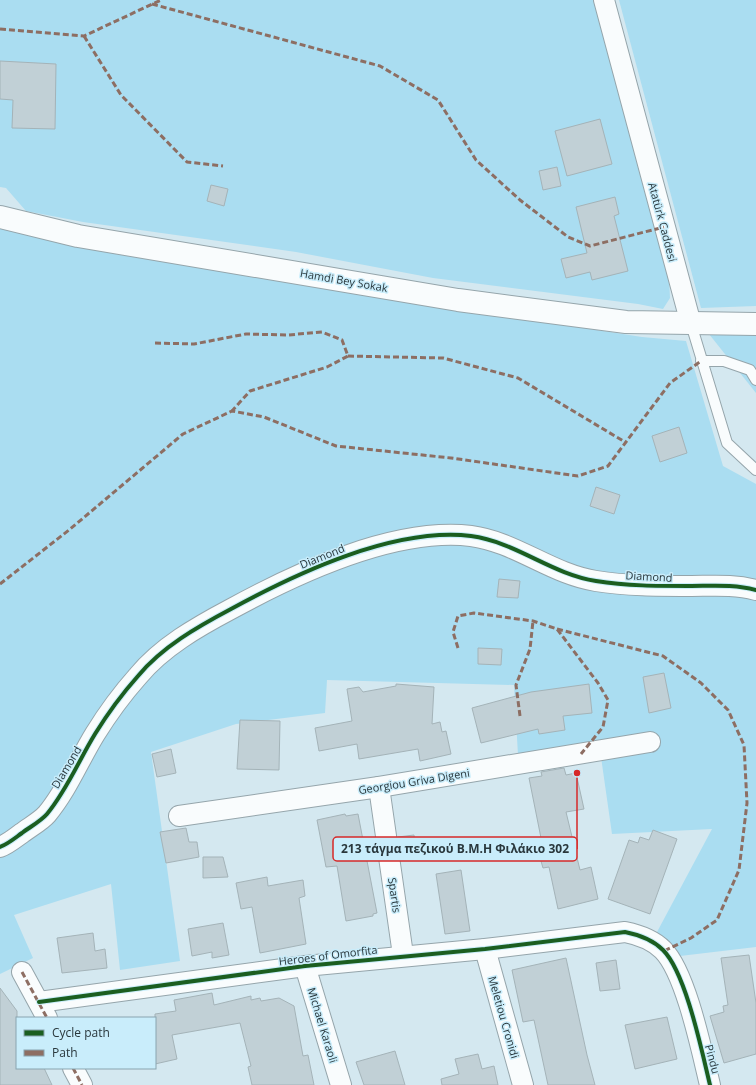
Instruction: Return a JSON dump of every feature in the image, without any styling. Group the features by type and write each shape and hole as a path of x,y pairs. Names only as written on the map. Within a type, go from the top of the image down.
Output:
{"street":[{"name":"Atatürk Caddesi","path":"604,0 690,324"},
{"name":"Hamdi Bey Sokak","path":"0,218 78,236 458,300 626,322 756,324"},
{"name":"Diamond","path":"0,847 46,815 68,782 96,733 122,695 150,661 204,623 256,595 348,554 409,539 434,535 469,536 488,539 506,545 554,569 595,581 649,586 730,586 756,590"},
{"name":"Georgiou Griva Digeni","path":"179,816 379,787 650,742"},
{"name":"Spartis","path":"379,787 403,955"},
{"name":"Pindu","path":"620,933 625,932 640,936 656,944 664,951 676,968 710,1085"},
{"name":"Heroes of Omorfita","path":"43,1010 305,966 403,955 485,949 620,933"},
{"name":"Meletiou Cronidi","path":"485,949 523,1085"},
{"name":"Michael Karaoli","path":"305,966 341,1085"},
{"path":"22,972 43,1010"},
{"path":"74,1069 82,1085"}],"lane":[{"name":"Atatürk Caddesi","path":"690,324 727,442 756,470"},
{"path":"701,360 724,361 750,370 756,380"}],"shaded area":[{"path":"0,0 595,0 669,277 670,298 663,309 638,304 433,278 296,252 83,222 26,211 6,188 0,187"},
{"path":"619,0 756,0 756,306 701,308"},
{"path":"0,227 115,254 642,337 686,341 723,466 756,484 756,947 680,956 657,932 712,829 612,834 599,743 518,755 514,685 327,680 325,713 236,724 151,752 180,961 120,970 111,884 14,915 33,958 0,974"},
{"path":"756,331 756,393 709,334"}],"building":[{"path":"0,61 56,64 55,129 12,128 13,100 0,99"},
{"path":"600,119 612,164 567,176 555,131"},
{"path":"557,167 561,186 543,190 539,171"},
{"path":"211,185 228,189 224,206 207,201"},
{"path":"615,197 619,214 614,216 628,271 592,280 590,272 566,278 561,259 587,253 576,207"},
{"path":"679,427 687,453 660,462 652,436"},
{"path":"596,487 620,495 614,514 590,506"},
{"path":"499,579 520,581 518,598 497,597"},
{"path":"478,648 502,649 501,665 478,664"},
{"path":"664,673 671,708 649,713 643,677"},
{"path":"396,684 434,687 432,724 440,722 442,732 446,731 451,754 420,761 418,749 359,759 357,744 319,751 315,728 352,721 347,689 359,687 363,692 396,686"},
{"path":"589,684 592,713 563,716 565,730 539,734 538,729 481,743 472,708 531,692"},
{"path":"240,720 280,721 279,770 237,769"},
{"path":"171,749 176,773 157,777 152,754"},
{"path":"564,768 566,775 576,773 584,809 566,812 580,870 591,867 598,899 558,909 549,867 543,868 536,844 542,843 529,778 542,776 541,772"},
{"path":"345,814 346,816 358,814 377,913 373,914 373,916 346,921 337,866 326,867 317,820"},
{"path":"186,828 189,842 197,842 199,857 166,863 160,832"},
{"path":"653,830 677,839 650,914 608,899 629,840 638,843 640,837 649,840"},
{"path":"414,835 416,856 401,858 398,837"},
{"path":"203,857 223,857 228,877 203,878"},
{"path":"461,870 470,931 445,934 436,874"},
{"path":"267,877 268,886 303,880 305,896 299,898 306,944 260,953 252,907 241,909 236,883"},
{"path":"223,923 229,955 212,958 212,952 192,956 188,929"},
{"path":"93,933 95,951 105,949 107,968 62,973 57,938"},
{"path":"749,955 756,1003 756,1054 724,1063 710,1016 724,1012 723,1006 728,1005 721,958"},
{"path":"566,958 595,1085 548,1085 534,1020 523,1022 512,970"},
{"path":"616,960 620,989 600,991 596,963"},
{"path":"0,988 17,1011 16,1069 44,1069 52,1085 0,1085"},
{"path":"212,993 214,1005 251,996 251,1000 260,998 261,1001 279,998 294,1006 303,1056 308,1055 314,1085 252,1085 248,1067 251,1066 240,1023 172,1035 177,1059 156,1064 155,1014 176,1011 174,1000"},
{"path":"667,1017 677,1059 635,1069 625,1025"},
{"path":"395,1051 405,1085 364,1085 356,1062"},
{"path":"478,1054 482,1069 494,1066 498,1085 442,1085 441,1079 459,1074 455,1059"}],"marked path":[{"path":"0,29 84,36 161,0"},
{"path":"152,4 380,66 438,100 476,160 520,200 568,237 590,246 664,227"},
{"path":"84,36 121,95 187,162 223,166"},
{"path":"155,343 194,344 246,334 288,335 322,332 342,340 348,356 327,367 250,391 232,411"},
{"path":"348,356 443,358 518,378 625,442"},
{"path":"0,584 69,530 183,434 232,411 264,417 336,446 451,458 578,476 608,466 670,383 701,361"},
{"path":"458,648 453,632 458,616 474,613 533,621 557,629 598,683 608,700 603,727 581,754"},
{"path":"520,716 516,685 530,649 533,621"},
{"path":"557,629 663,656 701,683 728,710 744,745 747,803 739,870 717,920 691,938 664,951"},
{"path":"22,972 46,1017"},
{"path":"74,1069 82,1085"}],"cycle path":[{"path":"0,847 39,822 47,814 61,795 89,744 110,711 132,683 158,656 193,630 257,595 286,581 347,556 379,546 410,539 441,535 471,536 487,539 564,572 596,581 619,584 666,586 731,586 756,590"},
{"path":"39,1002 305,966 485,949 625,932 641,936 655,943 663,950 671,961 686,994 698,1034 710,1085"}],"place":[{"name":"213 τάγμα πεζικού B.M.H Φιλάκιο 302","path":"577,773"}]}
